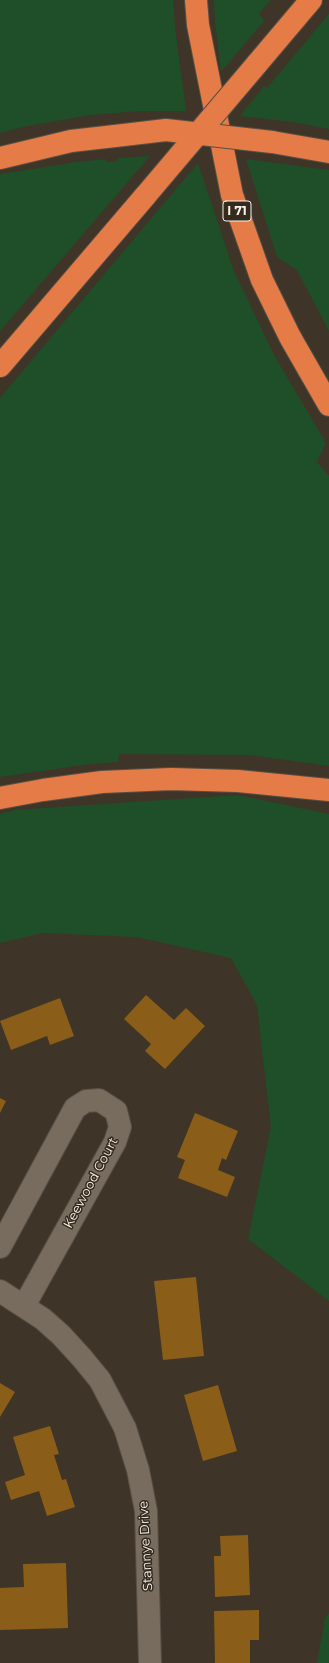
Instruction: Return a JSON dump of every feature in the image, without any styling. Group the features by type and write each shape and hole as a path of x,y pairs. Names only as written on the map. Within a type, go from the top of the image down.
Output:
{"highway":[{"name":"I 71","path":"196,0 198,25 232,195 262,280 290,337 329,405"},
{"path":"0,366 311,0"},
{"path":"0,158 71,141 166,130 272,142 329,152"},
{"path":"0,798 43,790 102,782 171,779 238,781 329,790"}],"street":[{"name":"Keewood Court","path":"0,1247 76,1108 86,1101 99,1100 116,1110 120,1127 114,1142 24,1306"},
{"name":"Stannye Drive","path":"0,1291 24,1306 61,1334 100,1380 125,1428 138,1470 146,1511 150,1663"}],"green space":[{"path":"0,0 173,0 175,28 186,111 141,111 90,115 27,126 0,133"},
{"path":"214,0 271,0 259,13 264,21 221,72 215,21"},
{"path":"329,14 329,129 293,122 240,116 264,86 267,88"},
{"path":"150,156 0,331 0,174 77,162 106,159 106,162 118,161 118,158"},
{"path":"246,159 329,170 329,331 297,270 277,257"},
{"path":"198,163 233,269 274,355 326,443 317,462 329,476 329,766 250,755 119,754 118,762 90,764 0,777 0,398"},
{"path":"238,795 329,814 329,1301 248,1239 271,1127 257,1005 231,958 137,937 43,933 0,943 0,814 15,810"},
{"path":"329,1613 329,1663 317,1663 325,1618"}],"building":[{"path":"146,995 174,1020 186,1008 205,1026 165,1069 145,1051 151,1044 124,1019"},
{"path":"60,998 74,1036 50,1045 47,1036 11,1050 0,1021"},
{"path":"0,1098 6,1101 0,1113"},
{"path":"195,1113 238,1131 226,1160 222,1158 218,1170 235,1177 227,1197 178,1178 185,1160 177,1157"},
{"path":"196,1277 204,1356 163,1360 154,1281"},
{"path":"0,1383 15,1392 0,1417"},
{"path":"218,1385 237,1451 203,1461 184,1395"},
{"path":"50,1426 59,1454 54,1455 62,1480 66,1479 75,1507 47,1516 39,1491 11,1500 5,1482 25,1475 13,1437"},
{"path":"248,1535 250,1595 215,1597 214,1556 221,1556 220,1536"},
{"path":"66,1563 68,1628 0,1630 0,1588 24,1587 23,1564"},
{"path":"259,1610 259,1640 250,1640 250,1663 215,1663 214,1611"}]}
